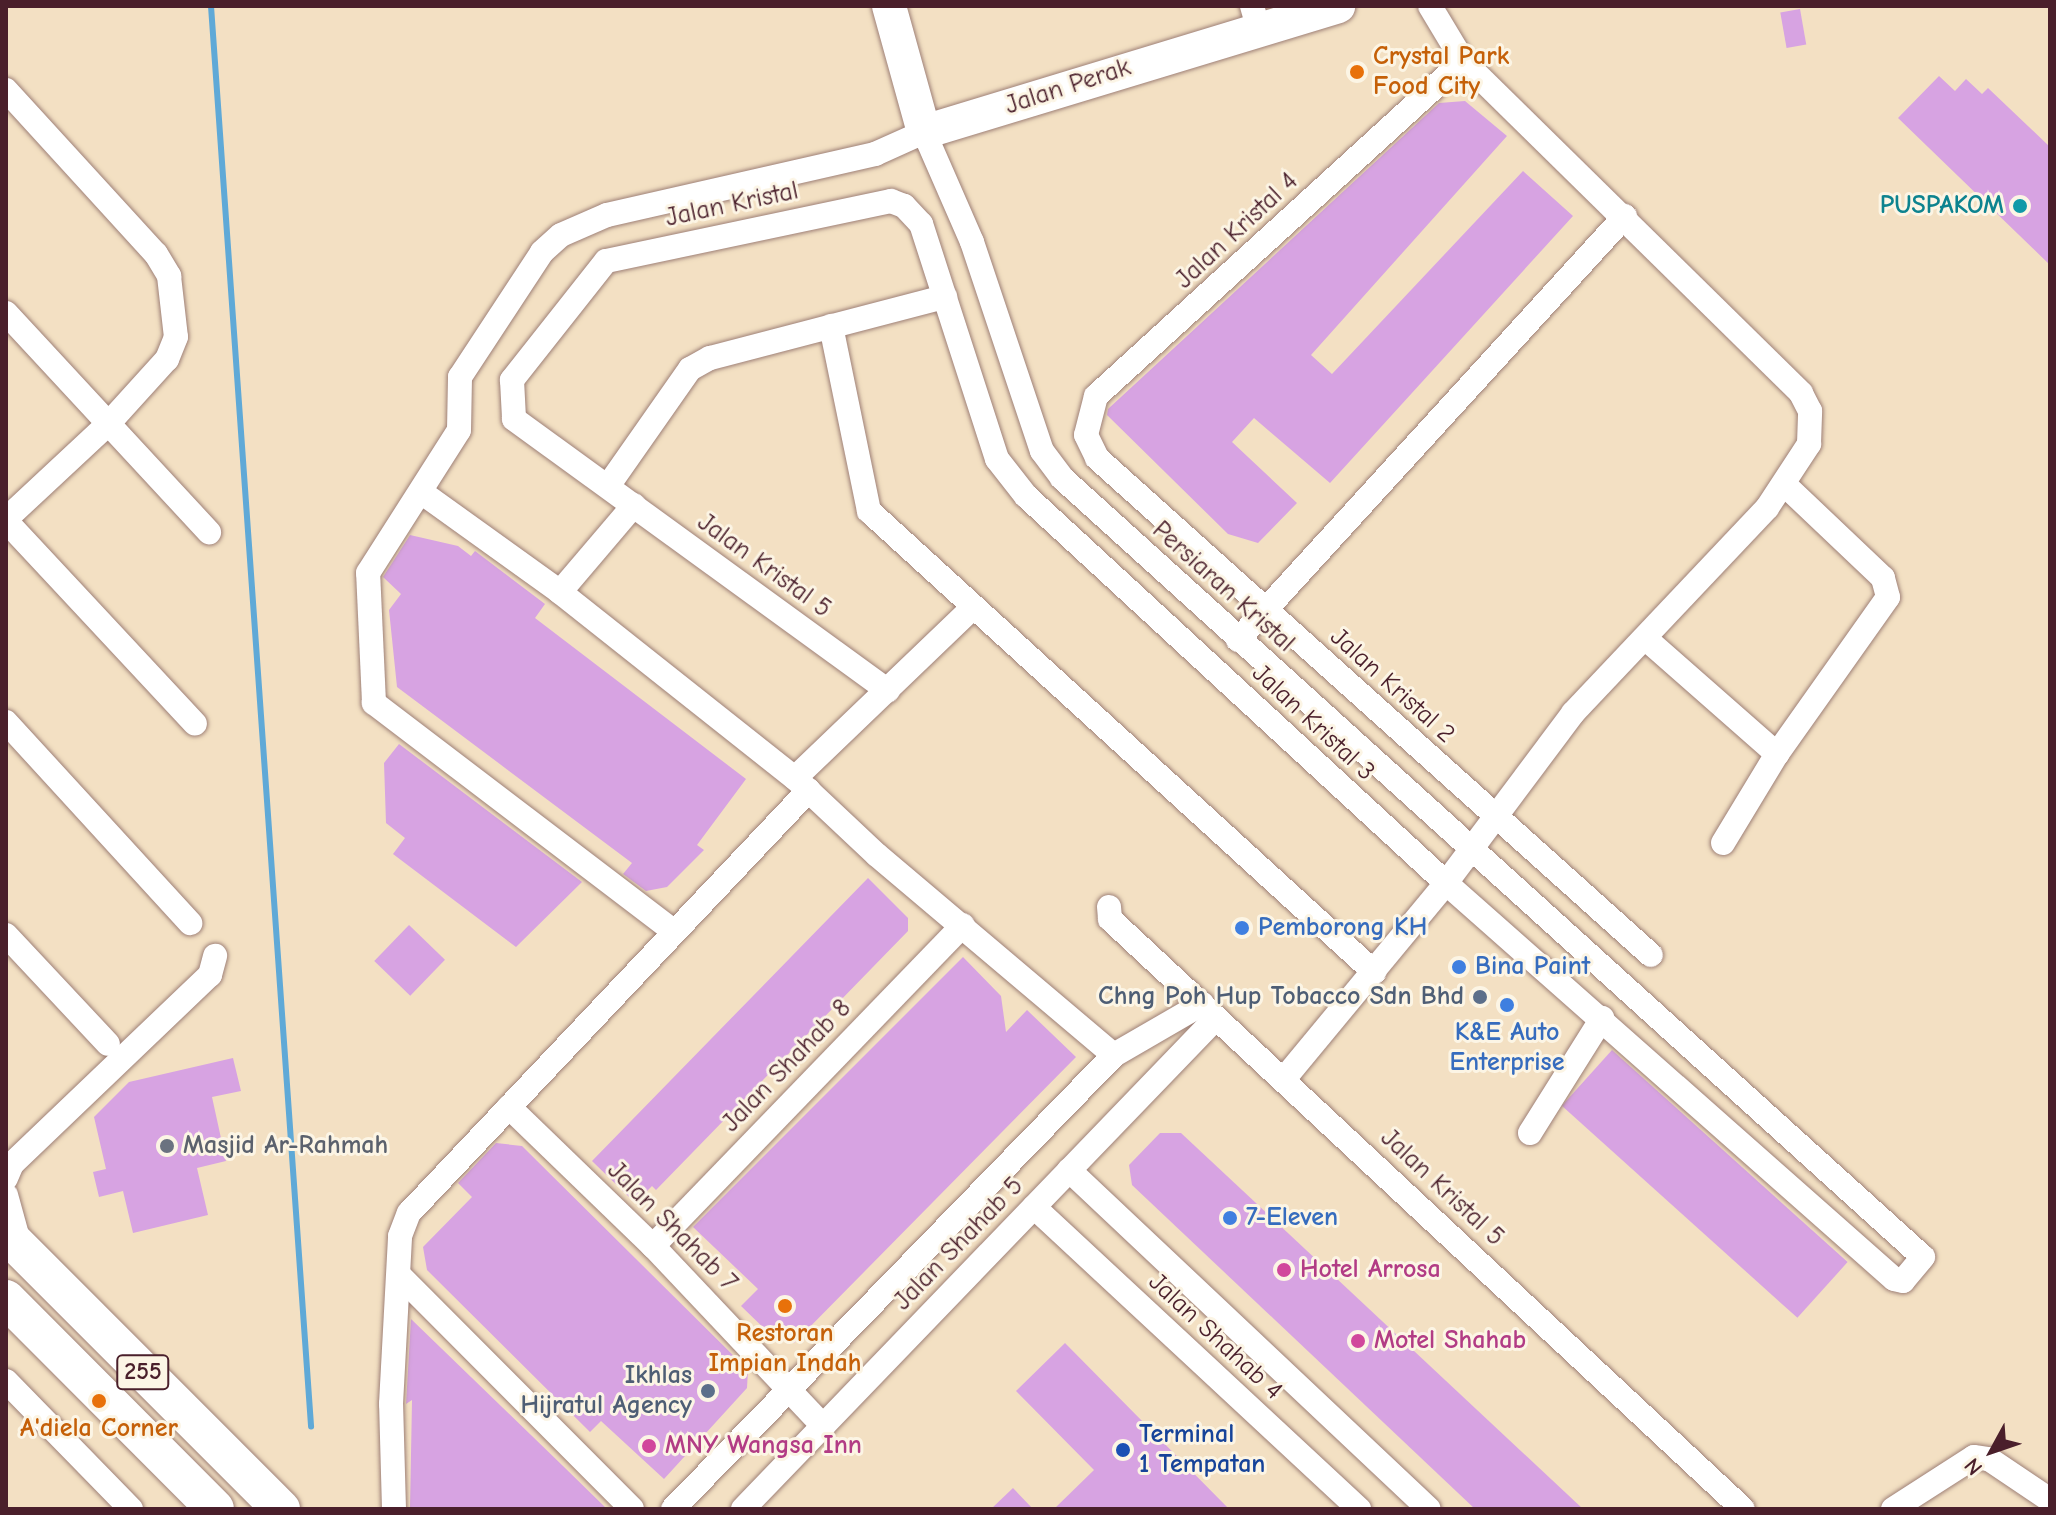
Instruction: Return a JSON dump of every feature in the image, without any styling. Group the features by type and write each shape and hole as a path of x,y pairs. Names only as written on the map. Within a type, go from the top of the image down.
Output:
{"main road":[{"name":"255","path":"14,1242 281,1509"},
{"name":"255","path":"6,1299 215,1509"}],"street":[{"path":"889,6 924,132"},
{"name":"Jalan Perak","path":"924,132 1255,16 1338,6"},
{"path":"1284,1079 1446,883 1573,713 1786,486 1809,444 1810,411 1801,393 1625,216 1463,61 1430,6"},
{"name":"Jalan Kristal 4","path":"1097,458 1086,435 1096,396 1463,61"},
{"path":"6,90 156,254 169,276 176,337 167,359 108,424 6,520 195,724"},
{"name":"Jalan Kristal","path":"421,492 462,422 460,377 542,252 561,235 607,215 875,154 924,132"},
{"name":"Persiaran Kristal","path":"924,132 972,242 1042,451 1062,478 1238,640 1920,1251 1920,1261 1903,1281 1894,1279 1602,1018"},
{"name":"Jalan Kristal","path":"606,261 891,201 921,224 1001,466"},
{"path":"607,215 606,261 512,380 510,399 514,419 608,486 690,369 710,358 945,297"},
{"path":"1238,640 1625,216"},
{"path":"6,313 209,532"},
{"path":"831,326 869,511 971,609 1374,972"},
{"path":"1001,466 1042,451"},
{"name":"Jalan Kristal 2","path":"1097,458 1651,955"},
{"name":"Jalan Kristal 3","path":"1001,466 1446,883 1602,1018"},
{"name":"Jalan Kristal 5","path":"608,486 888,691"},
{"path":"1723,843 1777,754 1888,597 1889,588 1786,486"},
{"path":"672,930 374,703 368,573 421,492 560,592 802,784 1114,1055"},
{"path":"560,592 634,505"},
{"path":"394,1509 391,1404 400,1236 409,1213 672,930 888,691 971,609"},
{"path":"1645,638 1777,754"},
{"path":"6,722 190,923"},
{"name":"Jalan Kristal 5","path":"1109,907 1110,919 1743,1509"},
{"name":"Jalan Shahab 8","path":"653,1246 963,925"},
{"path":"6,935 108,1044"},
{"path":"10,1162 210,975 215,956"},
{"path":"673,1509 789,1392 963,1206 1114,1055 1209,1011"},
{"name":"Jalan Shahab 5","path":"743,1509 1069,1170 1209,1011"},
{"path":"1530,1133 1602,1018"},
{"name":"Jalan Shahab 7","path":"509,1107 653,1246 823,1426"},
{"path":"1069,1170 1429,1509"},
{"path":"6,1195 14,1242"},
{"name":"Jalan Shahab 4","path":"1034,1207 1359,1509"},
{"path":"399,1275 632,1509"},
{"path":"6,1381 131,1509"},
{"path":"1893,1509 1974,1457 1989,1459 2050,1500"}],"building":[{"path":"1800,9 1806,44 1787,48 1780,12"},
{"name":"PUSPAKOM","path":"1939,76 1955,91 1966,79 1982,94 1988,88 2050,147 2050,265 1898,118"},
{"path":"1465,101 1507,136 1311,355 1332,374 1523,171 1573,216 1330,483 1254,418 1232,442 1297,503 1258,543 1228,534 1107,415 1108,409 1439,103"},
{"path":"410,535 458,546 471,556 475,551 545,604 535,618 746,779 697,845 704,850 667,887 646,891 623,874 632,863 397,687 389,610 401,594 383,577"},
{"path":"399,744 582,882 516,947 393,854 405,838 386,823 384,763"},
{"path":"868,878 908,918 908,931 656,1190 652,1186 641,1197 629,1197 592,1161"},
{"path":"409,925 445,960 410,996 374,961"},
{"path":"963,957 1001,996 1006,1032 1027,1010 1076,1057 794,1343 775,1339 741,1306 758,1289 693,1227"},
{"path":"1612,1050 1848,1262 1797,1318 1562,1106"},
{"name":"Masjid Ar-Rahmah","path":"233,1058 241,1091 212,1097 226,1161 197,1168 208,1215 133,1233 123,1191 99,1197 93,1172 106,1169 94,1117 129,1082"},
{"path":"1160,1133 1181,1133 1583,1509 1475,1509 1132,1185 1129,1165"},
{"path":"496,1143 522,1146 748,1370 747,1388 664,1479 601,1421 590,1432 427,1270 423,1247 472,1197 458,1183"},
{"path":"411,1319 607,1509 410,1509 412,1400 406,1404"},
{"name":"Terminal 1 Tempatan","path":"1065,1343 1229,1509 1054,1509 1094,1470 1016,1391"},
{"path":"1013,1488 1033,1509 991,1509"}],"waterway":[{"path":"211,6 311,1426"}],"place":[{"name":"Crystal Park Food City","path":"1357,72"},
{"name":"PUSPAKOM","path":"2020,206"},
{"name":"Pemborong KH","path":"1242,928"},
{"name":"Bina Paint","path":"1459,967"},
{"name":"Chng Poh Hup Tobacco Sdn Bhd","path":"1480,997"},
{"name":"K&E Auto Enterprise","path":"1507,1005"},
{"name":"Masjid Ar-Rahmah","path":"167,1146"},
{"name":"7-Eleven","path":"1230,1218"},
{"name":"Hotel Arrosa","path":"1284,1270"},
{"name":"Restoran Impian Indah","path":"785,1306"},
{"name":"Motel Shahab","path":"1358,1341"},
{"name":"Ikhlas Hijratul Agency","path":"708,1391"},
{"name":"A'diela Corner","path":"99,1401"},
{"name":"MNY Wangsa Inn","path":"649,1446"},
{"name":"Terminal 1 Tempatan","path":"1123,1450"}]}
